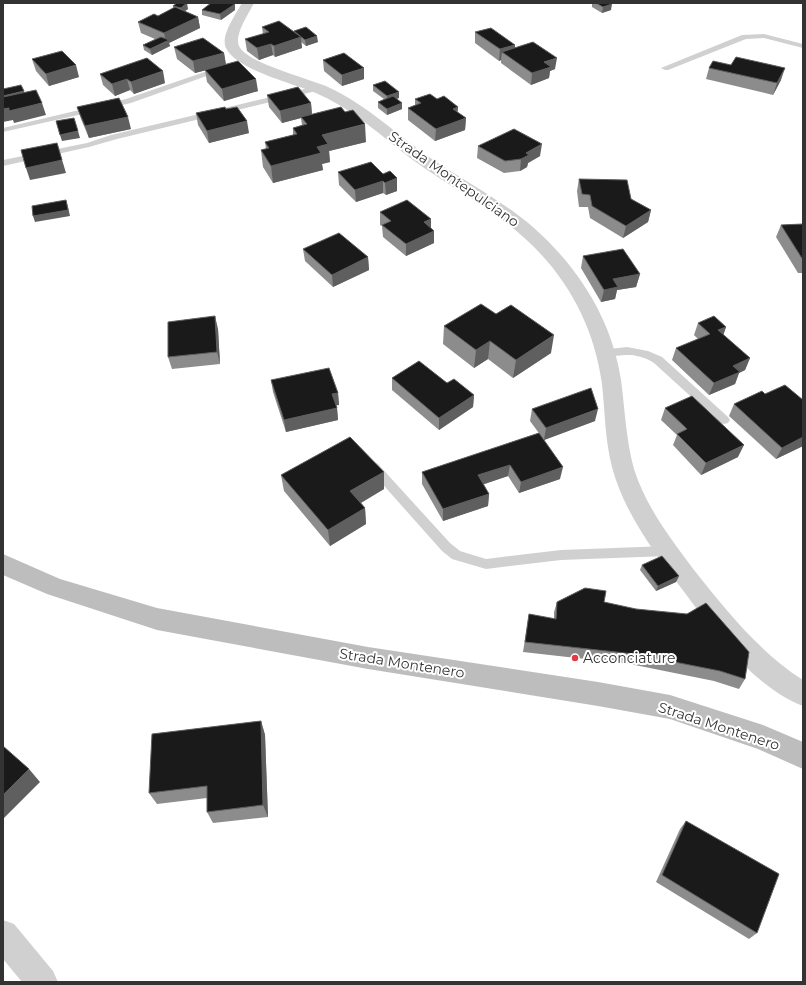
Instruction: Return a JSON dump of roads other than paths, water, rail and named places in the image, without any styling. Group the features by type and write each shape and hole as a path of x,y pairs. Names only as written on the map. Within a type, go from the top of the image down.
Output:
{"main road":[{"name":"Strada Montenero","path":"3,564 55,587 158,619 368,658 598,694 670,707 763,738 803,756"}],"street":[{"name":"Strada Montepulciano","path":"248,3 243,15 233,30 230,41 240,63 317,88 343,100 370,118 412,152 492,204 528,231 570,279 591,313 601,334 609,367 620,452 628,482 640,506 667,551 726,628 750,654 781,679 803,694"},
{"path":"3,935 42,982"}],"lane":[{"path":"665,68 745,36 764,36 803,46"},
{"path":"3,130 128,101 240,63"},
{"path":"3,163 88,145 114,137 317,88"},
{"path":"605,352 637,350 648,353 658,360 724,420"},
{"path":"363,456 446,548 456,555 466,559 486,564 498,564 561,555 667,551"}],"place":[{"name":"Acconciature","path":"575,658"}]}
